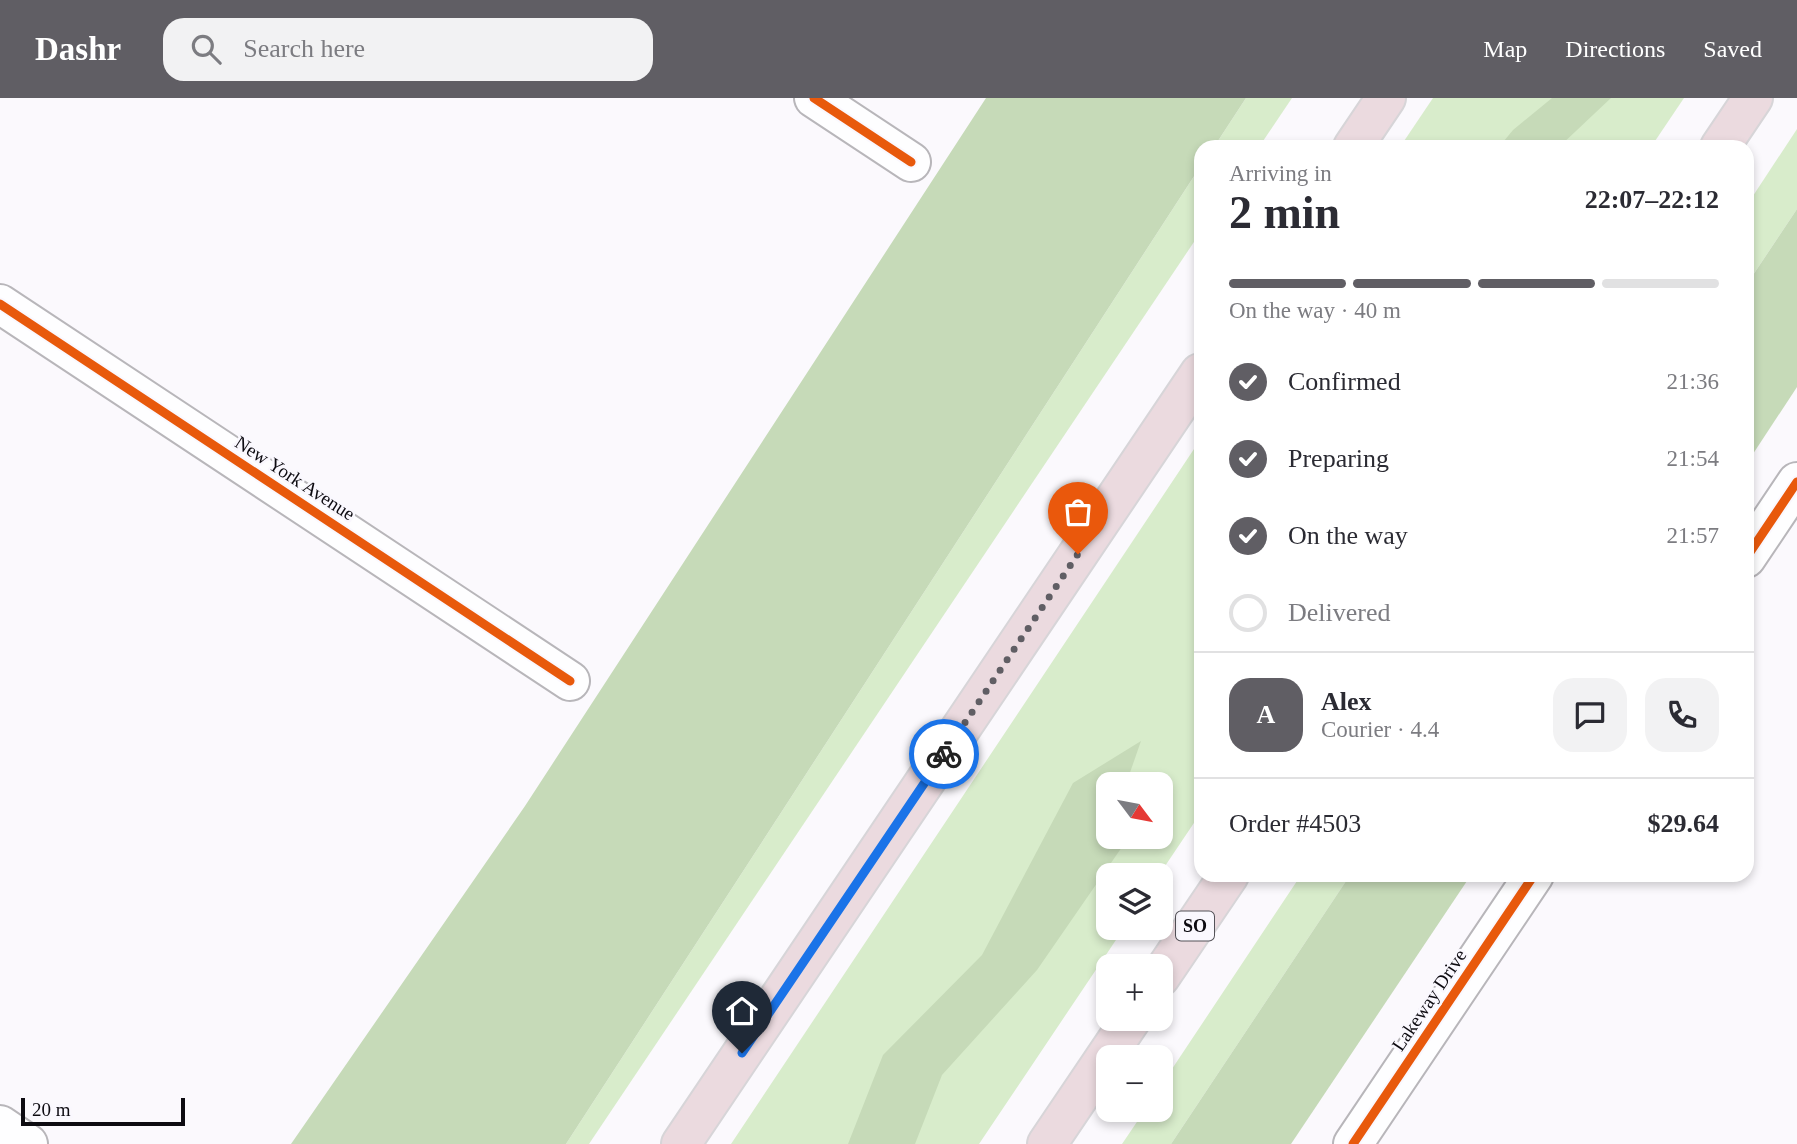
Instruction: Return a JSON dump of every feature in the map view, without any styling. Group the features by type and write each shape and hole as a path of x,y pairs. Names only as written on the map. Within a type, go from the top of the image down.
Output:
{"highway":[{"path":"1358,140 1386,98"},
{"path":"1725,140 1753,98"},
{"path":"681,1144 1194,382"},
{"name":"SO","path":"1173,958 1224,882"},
{"path":"1048,1144 1123,1031"}],"street":[{"path":"814,98 911,162"},
{"name":"New York Avenue","path":"0,304 570,681"},
{"path":"1754,546 1797,482"},
{"name":"Lakeway Drive","path":"1353,1144 1529,882"},
{"path":"0,1125 28,1144"}],"green space":[{"path":"986,98 1246,98 1219,140 1194,140 1194,176 566,1144 291,1144 525,806"},
{"path":"1246,98 1292,98 1264,140 1219,140"},
{"path":"1433,98 1684,98 1656,140 1405,140"},
{"path":"1552,98 1611,98 1566,140 1505,140"},
{"path":"1797,129 1797,209 1754,274 1754,194"},
{"path":"1194,176 1194,242 589,1144 566,1144"},
{"path":"1797,209 1797,387 1754,452 1754,274"},
{"path":"1194,449 1194,823 1167,863 1096,863 1096,940 1116,940 1107,954 1096,954 1096,970 979,1144 731,1144"},
{"path":"1141,741 1130,772 1096,772 1096,849 1121,849 1111,863 1096,863 1096,885 1037,970 942,1075 915,1144 848,1144 883,1055 982,955 1073,783"},
{"path":"1296,882 1345,882 1171,1144 1122,1144 1137,1122 1173,1122 1173,1067"},
{"path":"1345,882 1466,882 1291,1144 1171,1144"}],"cycle path":[{"path":"814,98 911,162"},
{"path":"0,304 570,681"},
{"path":"1754,546 1797,482"},
{"path":"1353,1144 1529,882"}],"way so far":[{"path":"944,754 1078,554"}],"route":[{"path":"742,1053 944,754"}]}
